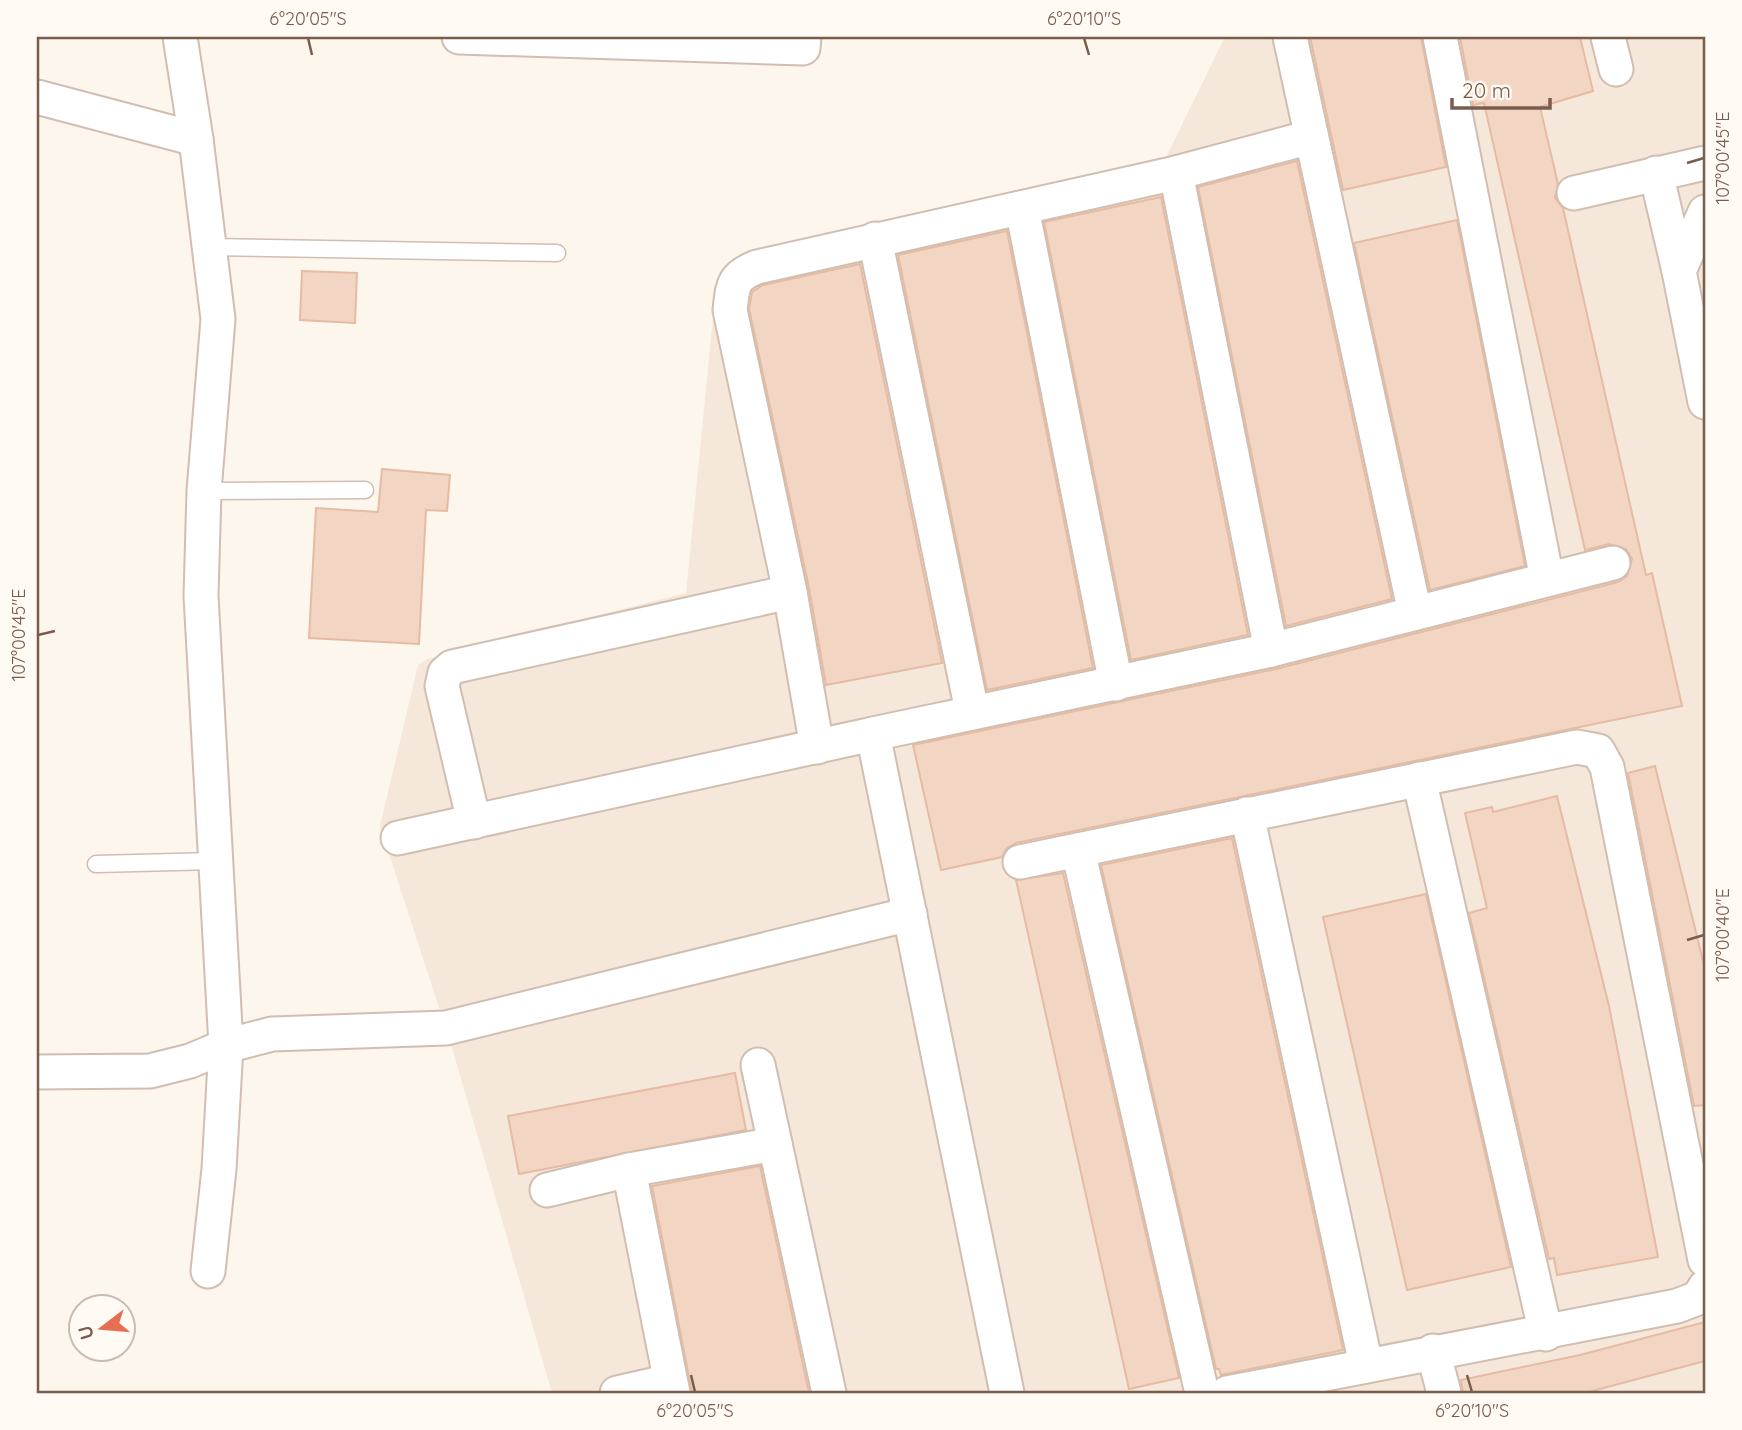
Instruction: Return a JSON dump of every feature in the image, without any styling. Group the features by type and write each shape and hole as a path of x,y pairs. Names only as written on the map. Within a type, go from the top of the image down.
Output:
{"street":[{"path":"180,37 196,139 218,319 204,491 201,596 226,1046 221,1145 208,1271"},
{"path":"459,37 664,40 803,48 804,37"},
{"path":"1290,37 1415,613"},
{"path":"1440,37 1547,579"},
{"path":"1608,37 1616,69"},
{"path":"37,97 196,139"},
{"path":"817,747 790,592 730,310 733,286 741,273 875,239 1176,173 1311,137"},
{"path":"1574,194 1705,163"},
{"path":"1176,173 1271,650"},
{"path":"1656,173 1705,402"},
{"path":"1021,208 1116,684"},
{"path":"1679,271 1705,212"},
{"path":"875,239 972,711"},
{"path":"398,838 972,711 1116,684 1271,650 1613,563"},
{"path":"474,822 442,686 445,673 452,667 790,592"},
{"path":"873,733 1007,1393"},
{"path":"1020,862 1577,747 1598,751 1607,767 1705,1260"},
{"path":"1419,779 1546,1334"},
{"path":"1247,814 1366,1365"},
{"path":"1078,850 1202,1393"},
{"path":"37,1072 150,1070 190,1061 226,1046 272,1034 446,1028 910,914"},
{"path":"758,1065 829,1393"},
{"path":"547,1190 628,1170 775,1144"},
{"path":"617,1393 672,1387 628,1170"},
{"path":"1227,1393 1433,1351 1546,1334 1677,1306 1698,1298 1705,1287"},
{"path":"1433,1351 1444,1393"}],"lane":[{"path":"209,247 557,253"},
{"path":"204,491 365,490"},
{"path":"96,864 215,860"}],"shaded area":[{"path":"1225,37 1705,37 1705,1393 552,1393 453,1051 380,826 418,665 427,659 686,593 714,307 719,287 1165,159"}],"building":[{"path":"1310,37 1421,37 1446,167 1343,190"},
{"path":"1460,37 1580,37 1593,91 1540,107 1558,184 1555,198 1563,208 1646,575 1652,573 1682,706 1016,843 1007,848 1002,857 941,870 913,745 1276,669 1618,582 1627,576 1632,559 1626,549 1609,544 1585,550 1484,103 1473,105"},
{"path":"1297,161 1392,599 1286,626 1198,187"},
{"path":"1161,197 1248,635 1131,660 1044,222"},
{"path":"1457,220 1525,566 1430,590 1354,243"},
{"path":"1007,231 1093,668 987,690 898,255"},
{"path":"860,264 942,663 826,685 809,588 749,309 752,292 763,285"},
{"path":"302,271 357,273 355,323 300,320"},
{"path":"382,469 450,475 447,511 426,510 419,644 309,638 316,508 378,512"},
{"path":"1655,766 1705,969 1705,1105 1694,1106 1628,773"},
{"path":"1557,796 1609,1006 1658,1257 1557,1275 1554,1258 1549,1259 1469,913 1487,908 1465,813 1492,807 1493,812"},
{"path":"1232,838 1343,1350 1221,1375 1219,1369 1216,1369 1101,865"},
{"path":"1063,873 1179,1378 1129,1389 1016,880"},
{"path":"1426,894 1511,1267 1407,1290 1323,917"},
{"path":"735,1073 746,1130 519,1174 508,1116"},
{"path":"760,1166 809,1393 692,1393 652,1186"},
{"path":"1705,1322 1705,1361 1585,1393 1463,1393 1461,1380 1580,1355"}]}
